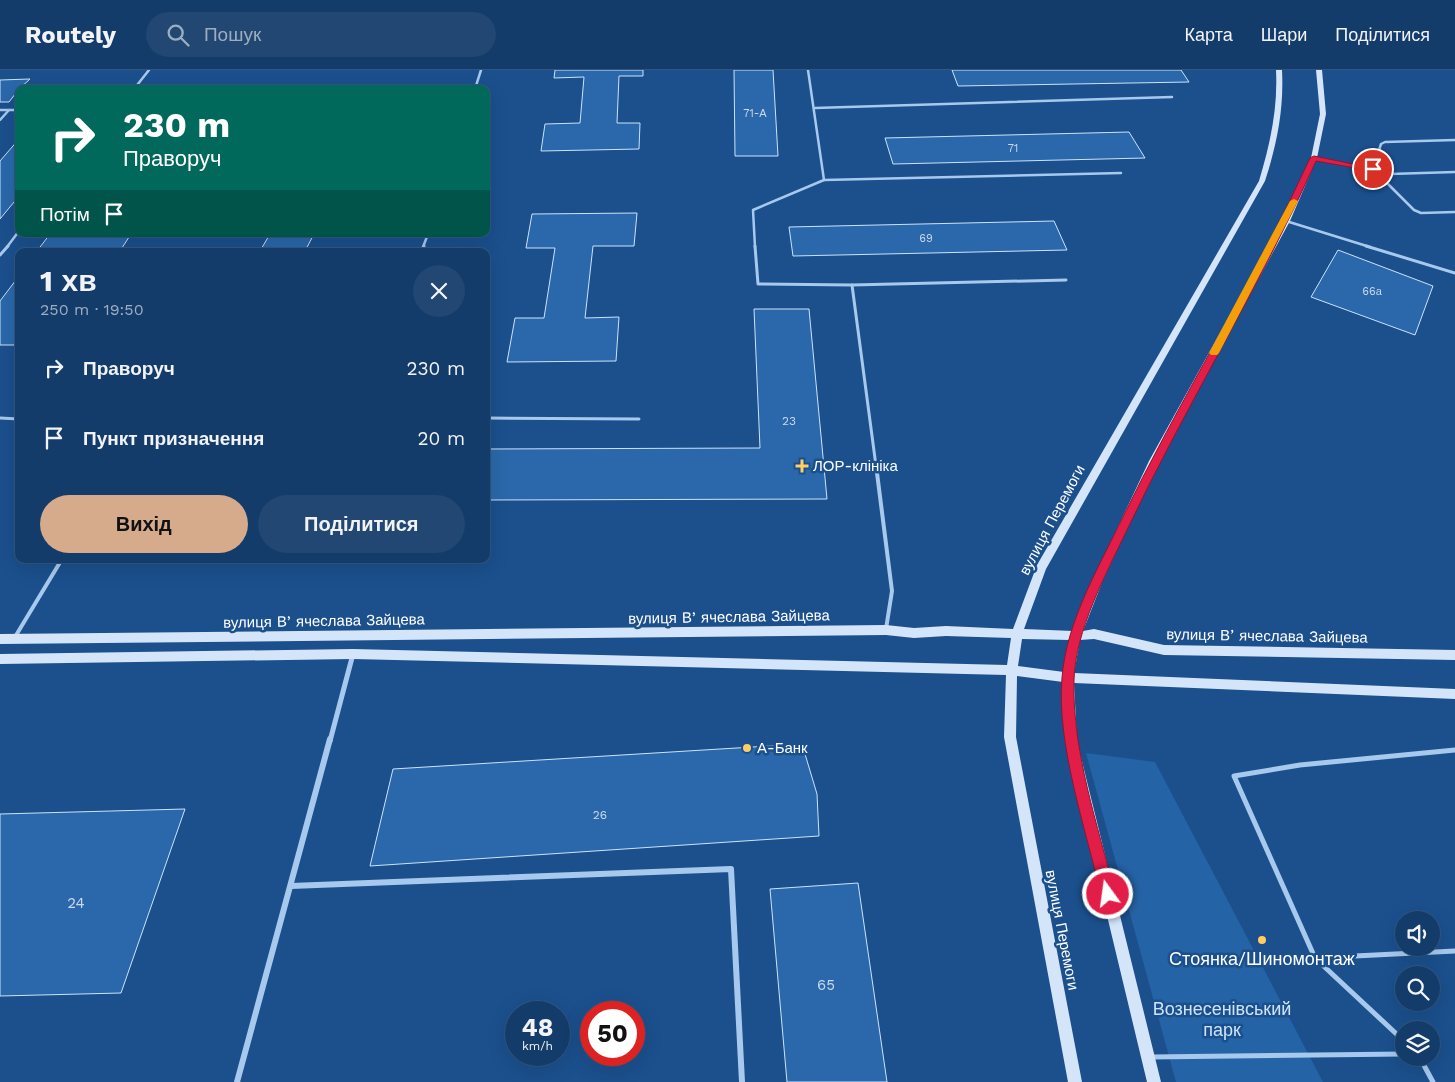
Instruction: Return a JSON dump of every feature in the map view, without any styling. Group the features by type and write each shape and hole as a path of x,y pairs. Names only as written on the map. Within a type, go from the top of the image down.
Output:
{"main road":[{"name":"вулиця Перемоги","path":"1075,1082 1010,737 1012,670 1017,633 1042,568 1262,181 1275,140 1280,96 1279,70"},
{"path":"1154,1082 1071,741 1068,678 1076,636 1098,580 1154,461 1286,220 1314,158 1323,114 1319,70"},
{"name":"вулиця Вʼячеслава Зайцева","path":"0,639 886,630 914,633 946,631 1076,636 1094,634 1164,650 1455,655"},
{"path":"0,659 353,654 1012,670 1068,678 1455,694"}],"street":[{"path":"237,1082 353,654"},
{"path":"291,886 731,869 742,1082"}],"lane":[{"path":"137,85 149,70"},
{"path":"476,85 481,70"},
{"path":"808,70 824,180"},
{"path":"815,108 1172,97"},
{"path":"0,110 15,110"},
{"path":"0,120 9,110"},
{"path":"1373,169 1381,144 1386,142 1455,140"},
{"path":"1314,158 1390,174 1455,172"},
{"path":"1373,169 1414,210 1422,213 1455,212"},
{"path":"1066,280 852,285 758,284 753,210 824,180 1121,172"},
{"path":"1286,220 1455,273"},
{"path":"0,255 15,237"},
{"path":"852,285 892,592 886,630"},
{"path":"0,418 15,418"},
{"path":"490,418 639,419"},
{"path":"14,639 60,563"},
{"path":"1395,1033 1315,958 1234,776 1300,765 1455,750"},
{"path":"1315,958 1455,951"},
{"path":"1148,1057 1395,1054"},
{"path":"1424,1066 1433,1082"}],"green space":[{"name":"Вознесенівський парк","path":"1086,753 1155,762 1323,1082 1176,1082"}],"building":[{"path":"555,70 643,70 643,76 619,76 617,123 640,123 639,149 541,151 545,124 580,123 584,77 554,78"},
{"path":"734,70 773,70 778,156 735,156"},
{"path":"952,70 1181,70 1189,82 958,86"},
{"path":"30,79 23,85 15,85 15,94 9,102 0,102 0,80"},
{"path":"1129,132 1145,158 893,164 885,138"},
{"path":"15,144 15,201 0,219 0,161"},
{"path":"637,213 634,246 593,246 585,318 619,317 616,361 507,362 515,318 544,318 555,248 526,248 532,214"},
{"path":"1054,221 1067,250 793,256 789,227"},
{"path":"48,237 129,237 122,248 39,248"},
{"path":"268,237 312,237 307,248 262,248"},
{"path":"1338,250 1433,286 1415,335 1311,297"},
{"path":"15,281 15,345 0,345 0,301"},
{"path":"754,309 809,309 827,499 490,500 490,449 760,448"},
{"path":"802,744 817,794 819,836 370,866 393,769"},
{"path":"185,809 121,993 0,996 0,814"},
{"path":"858,883 887,1082 787,1082 770,889"}],"slow traffic":[{"path":"1214,353 1286,220 1294,201"}],"place":[{"name":"ЛОР-клініка","path":"802,466"},
{"name":"А-Банк","path":"747,748"},
{"name":"Стоянка/Шиномонтаж","path":"1262,940"}],"route":[{"path":"1108,894 1071,741 1068,678 1076,636 1098,580 1154,461 1286,220 1314,158 1373,169"}]}
